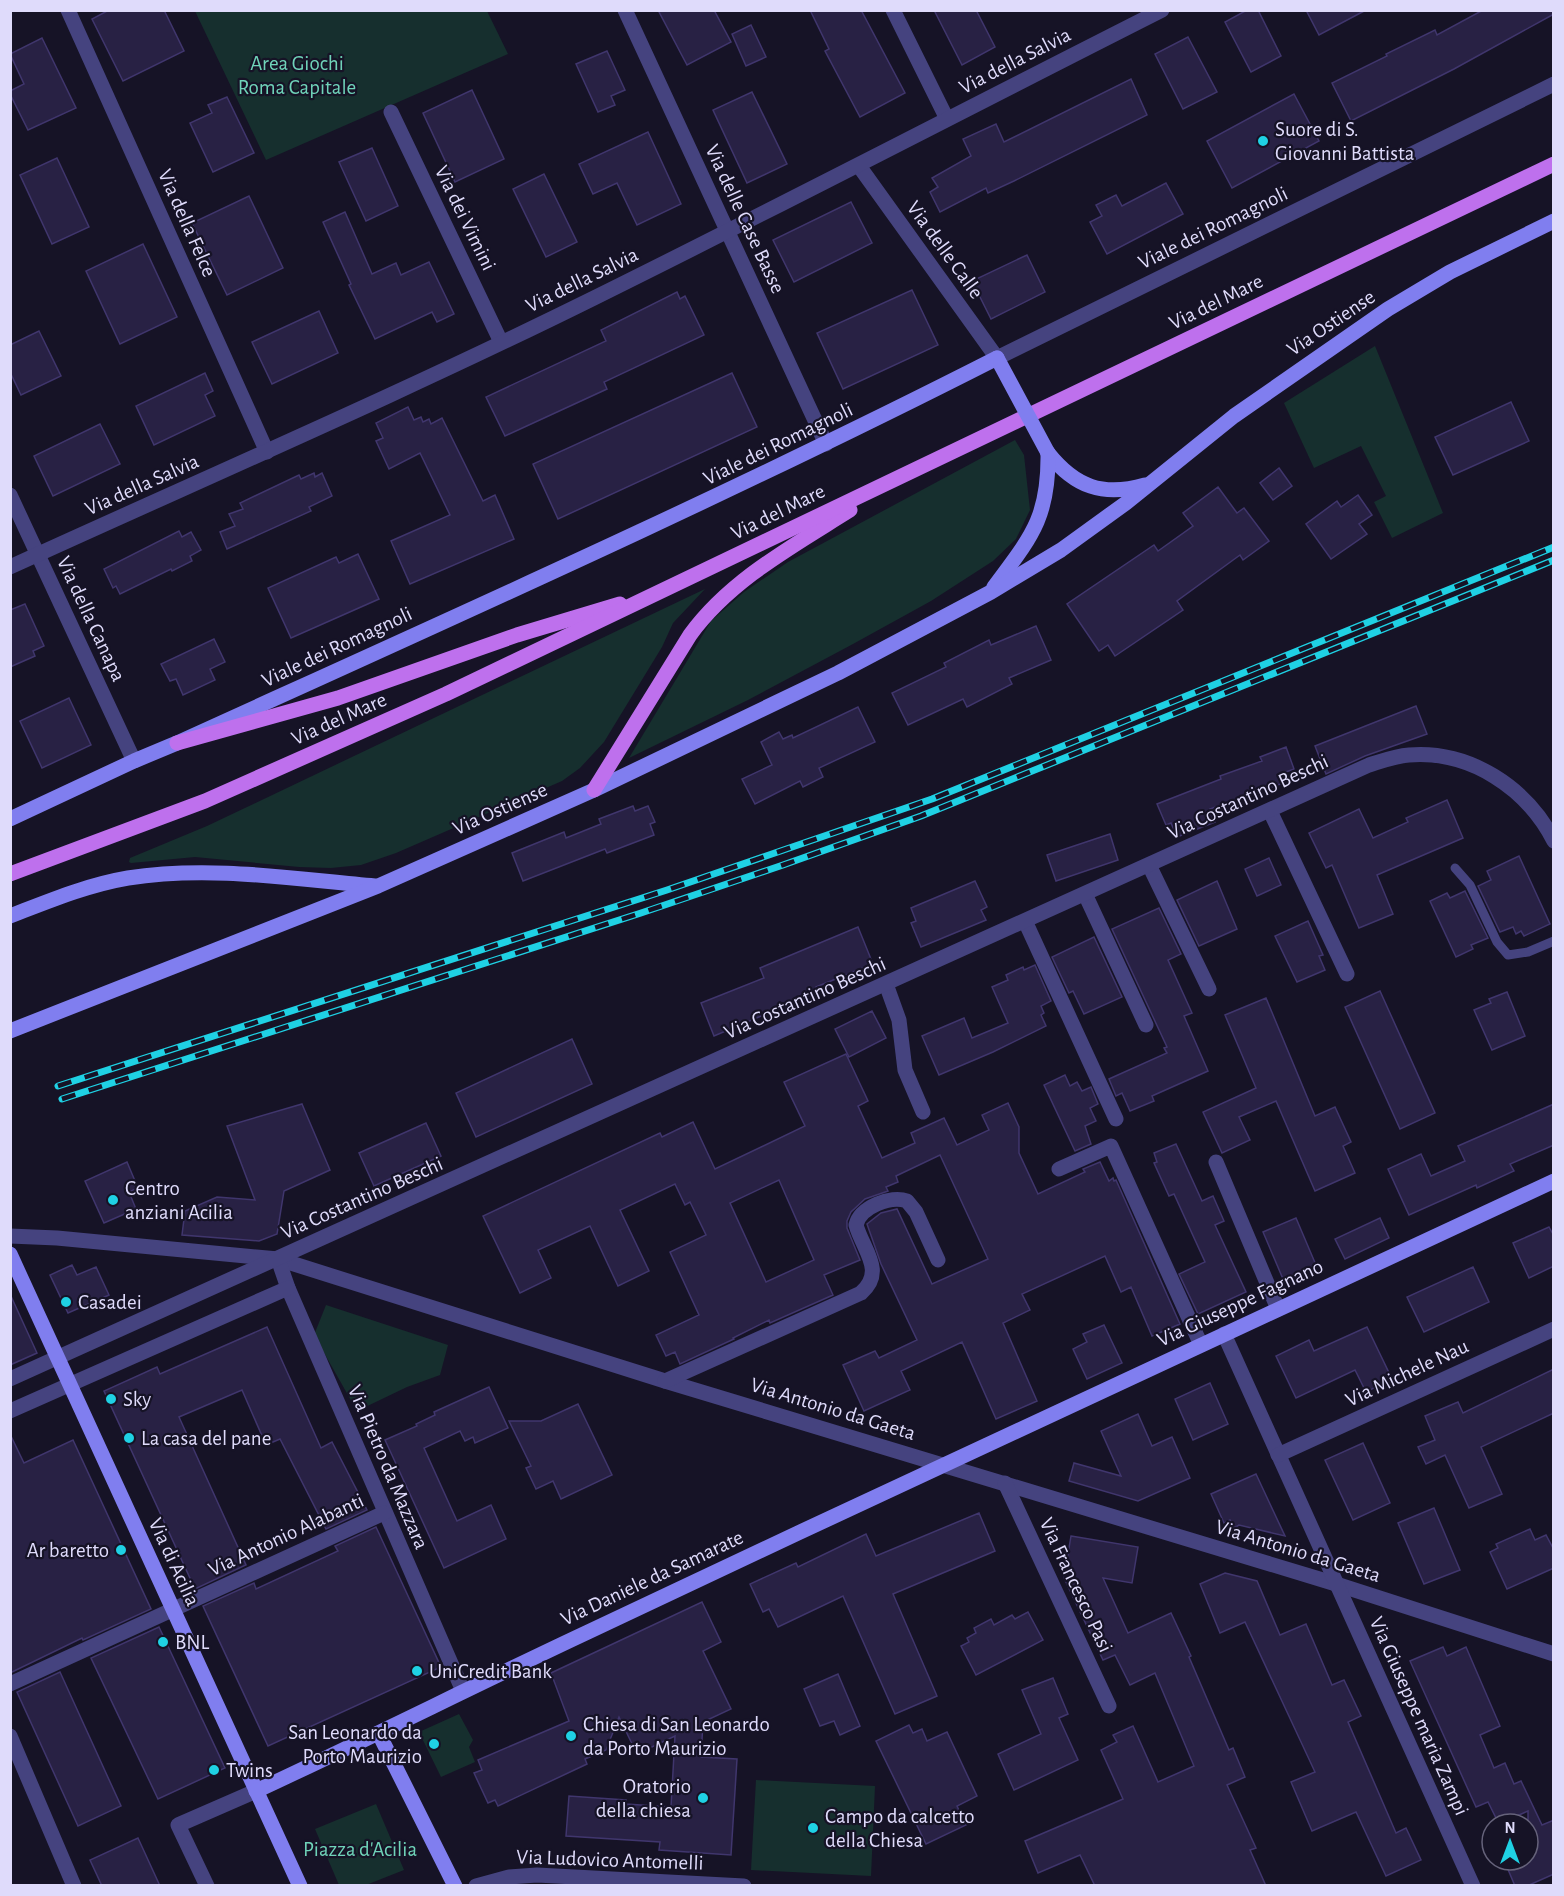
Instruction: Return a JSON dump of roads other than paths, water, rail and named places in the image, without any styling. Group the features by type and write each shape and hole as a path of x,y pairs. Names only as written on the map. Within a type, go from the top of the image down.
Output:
{"main road":[{"name":"Via del Mare","path":"10,874 165,817 246,784 446,694 1554,164"},
{"name":"Via Ostiense","path":"10,1031 378,886 594,790 796,694 990,592 1061,550 1092,529 1260,397 1388,309 1443,276 1554,221"},
{"name":"Viale dei Romagnoli","path":"10,819 690,509 997,358"},
{"name":"Via Ostiense","path":"997,358 1048,453 1068,475 1091,487 1113,491 1148,485"},
{"name":"Via Ostiense","path":"990,592 1015,560 1038,522 1047,491 1048,453"},
{"path":"594,790 690,635 719,601 789,548 918,468"},
{"path":"177,743 346,696 517,635 663,592"},
{"path":"10,916 89,887 166,874 222,873 378,886"},
{"path":"10,1040 39,1021"},
{"name":"Via Giuseppe Fagnano","path":"944,1464 1554,1181"},
{"name":"Via di Acilia","path":"10,1254 256,1791 296,1884"},
{"name":"Via Daniele da Samarate","path":"256,1791 379,1734 463,1690 944,1464"},
{"path":"379,1734 455,1886"}],"street":[{"name":"Via della Felce","path":"68,10 267,452"},
{"name":"Via delle Case Basse","path":"625,10 826,444"},
{"path":"893,10 947,119"},
{"name":"Via della Salvia","path":"10,567 267,452 501,342 859,166 1162,10"},
{"name":"Viale dei Romagnoli","path":"997,358 1554,84"},
{"name":"Via dei Vimini","path":"391,112 501,342"},
{"name":"Via delle Calle","path":"859,166 997,358"},
{"name":"Via della Canapa","path":"10,495 134,761"},
{"name":"Via Costantino Beschi","path":"10,1379 1369,765 1400,756 1435,756 1462,762 1482,770 1510,786 1538,814 1554,841"},
{"path":"1270,811 1347,974"},
{"path":"1149,866 1209,989"},
{"path":"1085,894 1146,1025"},
{"path":"1025,921 1116,1119"},
{"path":"886,984 899,1020 905,1070 923,1112"},
{"path":"1059,1169 1111,1146 1201,1345"},
{"path":"1216,1162 1278,1309"},
{"path":"665,1381 861,1293 868,1287 873,1275 871,1261 856,1225 866,1210 895,1199 907,1201 916,1212 938,1260"},
{"name":"Via Antonio da Gaeta","path":"10,1236 93,1241 278,1259 665,1381 1336,1584 1554,1654"},
{"name":"Via Pietro da Mazzara","path":"278,1259 288,1288 384,1512 463,1690"},
{"path":"10,1411 288,1288"},
{"name":"Via Michele Nau","path":"1278,1455 1554,1329"},
{"name":"Via Giuseppe maria Zampi","path":"1224,1334 1473,1886"},
{"name":"Via Francesco Pasi","path":"1005,1483 1109,1706"},
{"name":"Via Antonio Alabanti","path":"10,1684 384,1512"},
{"path":"10,1736 74,1886"},
{"path":"207,1886 178,1826 256,1791"},
{"name":"Via Ludovico Antomelli","path":"476,1886 509,1877 548,1875 744,1886"}],"lane":[{"path":"1455,868 1470,885 1497,942 1508,955 1528,952 1554,941"}],"railway":[{"path":"58,1086 667,890 932,799 1554,547"},
{"path":"62,1099 641,913 921,816 1554,560"}],"place":[{"name":"Suore di S. Giovanni Battista","path":"1263,141"},
{"name":"Centro anziani Acilia","path":"113,1200"},
{"name":"Casadei","path":"66,1302"},
{"name":"Sky","path":"111,1399"},
{"name":"La casa del pane","path":"129,1438"},
{"name":"Ar baretto","path":"121,1550"},
{"name":"BNL","path":"163,1642"},
{"name":"UniCredit Bank","path":"417,1671"},
{"name":"Chiesa di San Leonardo da Porto Maurizio","path":"571,1736"},
{"name":"San Leonardo da Porto Maurizio","path":"434,1744"},
{"name":"Twins","path":"214,1770"},
{"name":"Oratorio della chiesa","path":"703,1798"},
{"name":"Campo da calcetto della Chiesa","path":"813,1828"}],"park label":[{"name":"Area Giochi Roma Capitale","path":"297,75"},
{"name":"Piazza d'Acilia","path":"360,1849"}]}
